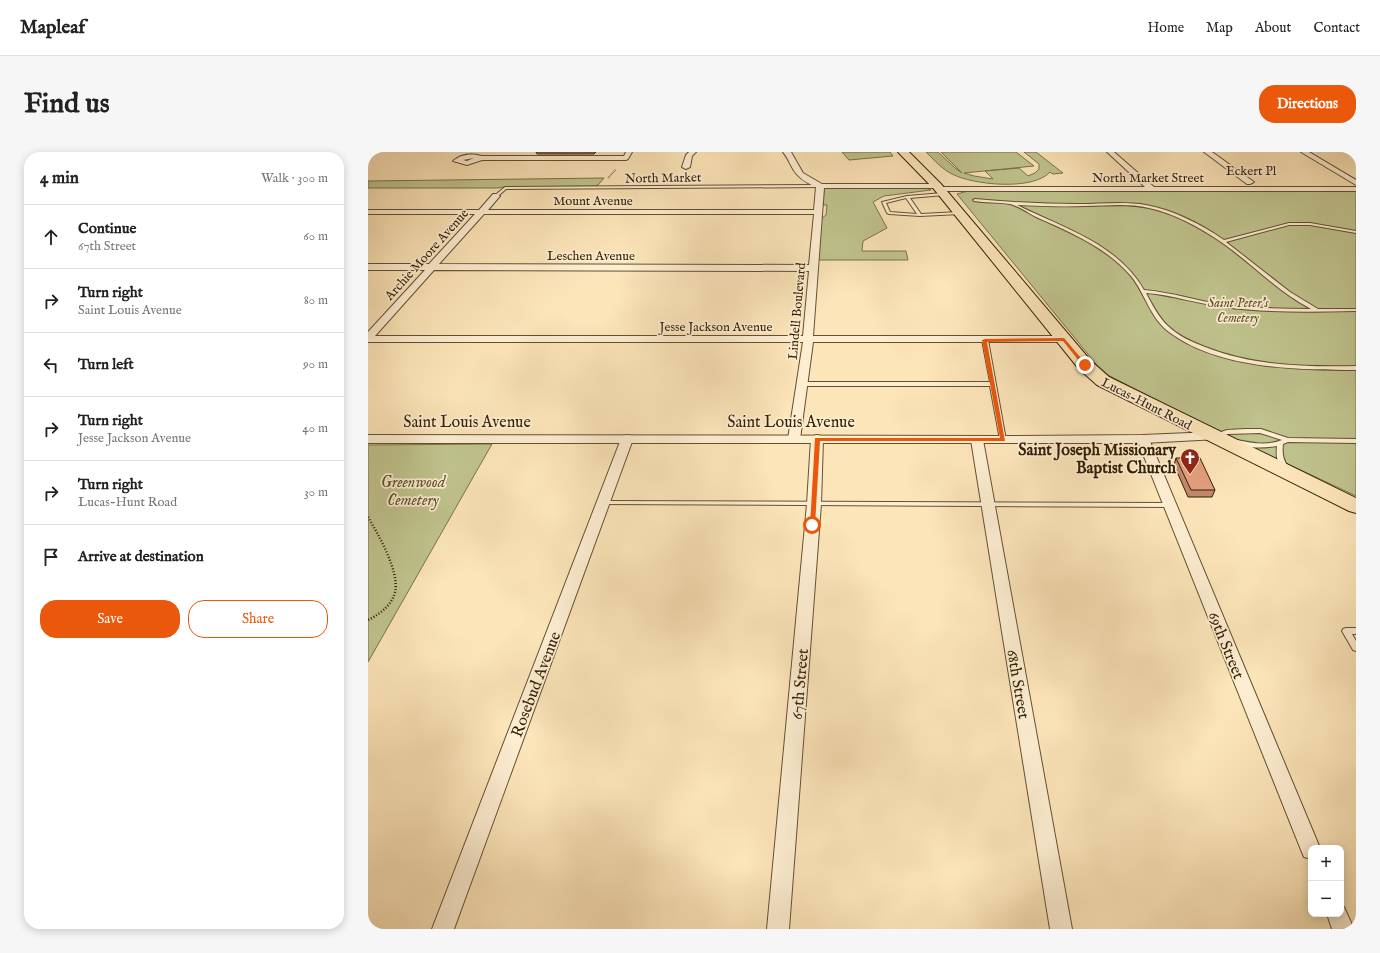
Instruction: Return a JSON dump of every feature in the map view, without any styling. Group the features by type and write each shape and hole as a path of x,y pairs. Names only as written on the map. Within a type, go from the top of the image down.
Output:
{"main road":[{"name":"Lucas-Hunt Road","path":"903,152 940,190 1085,365 1103,381 1356,506"}],"street":[{"path":"686,167 689,155 693,152"},
{"path":"786,152 794,160 796,167 808,180 821,186"},
{"path":"1110,152 1150,187"},
{"path":"1207,152 1250,182"},
{"path":"1304,152 1356,185"},
{"path":"480,158 628,155"},
{"name":"Eckert Pl","path":"1150,187 1166,183 1250,182 1356,185"},
{"name":"North Market Street","path":"821,186 940,190 1356,185"},
{"name":"Lindell Boulevard","path":"794,439 808,340 821,186"},
{"name":"Archie Moore Avenue","path":"368,339 480,212 496,196"},
{"name":"Mount Avenue","path":"368,212 819,212"},
{"name":"Leschen Avenue","path":"368,267 813,268"},
{"name":"Jesse Jackson Avenue","path":"368,339 1064,339"},
{"name":"Saint Louis Avenue","path":"368,439 1003,440 1143,439 1213,436"},
{"name":"Rosebud Avenue","path":"443,929 627,439"},
{"name":"67th Street","path":"778,929 814,504 817,439"},
{"name":"69th Street","path":"1143,439 1309,845"},
{"name":"68th Street","path":"977,440 1061,929"},
{"path":"1338,917 1343,929"}],"lane":[{"name":"North Market","path":"505,188 821,186"},
{"name":"Archie Moore Avenue","path":"496,196 505,188"},
{"path":"940,190 884,202 889,213 920,215 959,213"},
{"path":"907,197 920,215"},
{"path":"975,200 1013,204 1138,205 1158,210 1205,230 1224,241 1290,295 1305,305 1318,311"},
{"path":"1013,204 1061,225 1095,244 1131,274 1158,319 1166,327 1187,341 1222,355 1246,362 1301,368 1356,368"},
{"path":"1224,241 1289,224 1322,226 1356,232"},
{"path":"1142,291 1167,293 1223,306 1291,311 1356,310"},
{"path":"985,340 1003,440"},
{"path":"801,384 993,384"},
{"path":"1213,436 1228,432 1256,431 1273,434 1287,440 1356,441"},
{"path":"1213,436 1239,443 1257,445 1280,444 1287,440"},
{"path":"1280,444 1279,456 1282,464 1291,474"},
{"path":"603,503 1170,505"},
{"path":"1356,631 1346,630 1356,648"}],"path":[{"path":"599,188 628,155"},
{"path":"368,517 381,541 396,585 388,606 381,613 368,620"}],"green space":[{"path":"842,152 890,152 893,156 849,160"},
{"path":"926,152 938,152 962,173 941,152 1016,152 1034,166 964,173 993,179 985,171 1019,168 1028,176 1035,173 1039,169 1039,164 1024,152 1036,152 1063,173 1053,174 1050,172 1042,178 1017,184 974,181 948,172"},
{"path":"604,178 598,185 594,186 368,188 368,181"},
{"path":"926,188 931,190 884,196 873,202 887,228 863,241 862,251 906,251 908,260 818,260 821,219 826,215 827,205 823,205 824,189"},
{"name":"Saint Peter's Cemetery","path":"968,191 1356,191 1356,496 1188,417 1108,375 1096,364 957,194"},
{"name":"Greenwood Cemetery","path":"492,444 368,662 368,445"}],"building":[{"path":"1176,458 1200,458 1215,490 1191,490"}],"place":[{"name":"Saint Joseph Missionary Baptist Church","path":"1190,475"}],"route":[{"path":"812,525 817,439 1003,440 985,340 1064,339 1085,365"}]}
